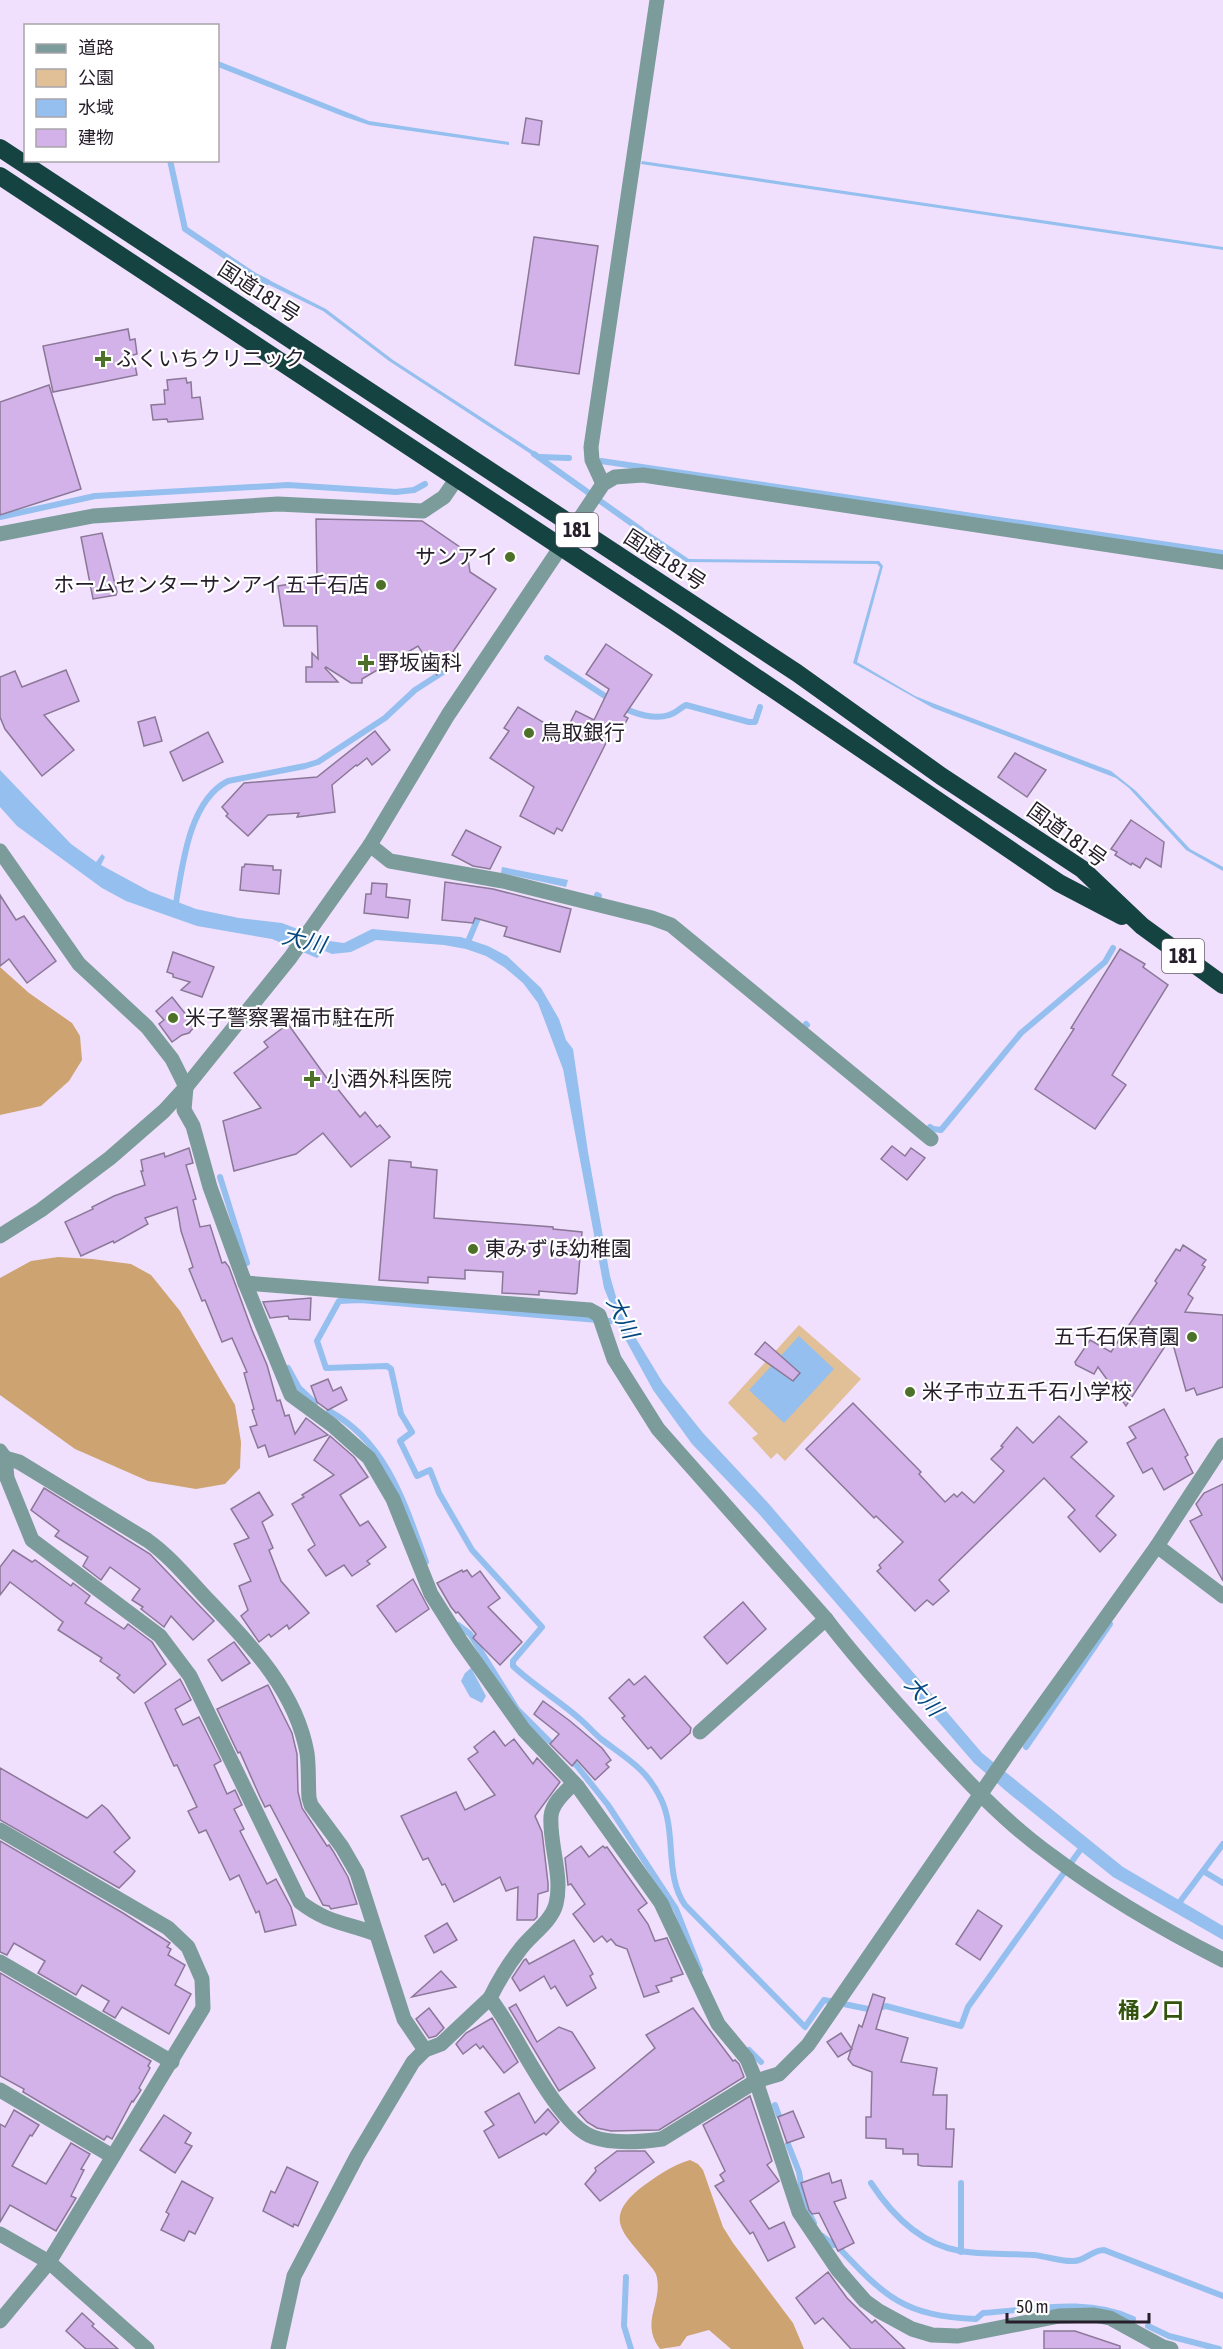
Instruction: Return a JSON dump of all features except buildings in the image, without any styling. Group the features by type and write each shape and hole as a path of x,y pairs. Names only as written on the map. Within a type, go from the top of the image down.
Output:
{"highway":[{"name":"国道181号","path":"0,148 797,674 941,776 1082,869 1142,926 1223,985"},
{"name":"国道181号","path":"0,176 561,547 1059,883 1142,926"}],"street":[{"path":"603,484 592,460 591,447 657,0"},
{"path":"0,1236 40,1210 110,1158 164,1111 186,1087 290,958 370,845 448,715 603,484 615,477 643,475 1223,562"},
{"path":"0,534 93,516 278,504 423,511 444,497 457,478"},
{"path":"370,845 390,861 503,881 652,918 671,926 931,1139"},
{"path":"0,850 79,964 147,1027 172,1059 186,1087 184,1110 193,1126 210,1187 245,1283 291,1395 332,1425 369,1458 393,1499 431,1594 460,1640 524,1730 574,1783 661,1903 718,2024 747,2059 799,2212 838,2270 865,2301 879,2311 912,2329 932,2335 958,2336 1059,2316 1094,2315 1110,2318 1165,2348"},
{"path":"245,1283 590,1310 599,1315 615,1359 658,1428 826,1618 844,1644 897,1705 980,1795 1051,1856 1095,1886 1122,1904 1223,1960"},
{"path":"490,1998 537,2076 562,2111 592,2136 646,2142 662,2139 756,2081 779,2074 808,2045 992,1776 1157,1546 1223,1445"},
{"path":"3,1455 5,1472 32,1540 160,1636 190,1676 300,1902 316,1915 376,1934"},
{"path":"3,1455 19,1462 165,1553 247,1642 274,1677 288,1700 307,1753 311,1805 342,1847 357,1873 404,2019 425,2050"},
{"path":"1157,1546 1223,1596"},
{"path":"700,1732 826,1618"},
{"path":"278,2349 294,2276 357,2156 413,2062 425,2050 441,2044 490,1998 520,1949 541,1927 556,1906 558,1885 551,1815 561,1796 574,1783"},
{"path":"0,1830 168,1928 188,1947 202,1979 203,2008 49,2262 0,2321"},
{"path":"0,1962 171,2062"},
{"path":"0,2090 112,2156"},
{"path":"0,2234 49,2262 147,2349"}],"green space":[{"path":"799,1325 861,1379 785,1461 777,1453 771,1459 752,1438 758,1434 728,1403"}],"shaded area":[{"path":"0,967 29,993 72,1023 80,1036 82,1060 69,1081 41,1106 0,1115"},
{"path":"58,1257 131,1264 151,1275 180,1311 235,1405 241,1442 240,1468 225,1484 196,1489 148,1481 75,1449 0,1395 0,1278 31,1261"},
{"path":"690,2160 703,2170 723,2227 793,2323 804,2349 731,2349 709,2330 687,2336 680,2346 660,2349 652,2330 658,2288 656,2276 653,2269 625,2235 620,2219 627,2201 638,2190 669,2169"}],"water":[{"path":"219,61 369,121 509,142 509,145 369,125 219,67"},
{"path":"642,161 1223,247 1223,250 641,164"},
{"path":"263,277 326,309 393,360 541,456 540,460 389,361 323,311 261,281"},
{"path":"638,525 689,559 879,561 883,566 857,662 915,696 1111,771 1136,791 1190,849 1223,867 1223,871 1186,850 1129,788 1116,778 933,708 853,663 880,567 877,564 686,562 636,528"},
{"name":"大川","path":"0,770 71,844 96,862 102,854 105,857 101,865 149,891 196,909 239,918 282,923 329,941 344,943 372,929 461,937 488,946 507,956 541,988 559,1019 566,1040 573,1049 588,1152 610,1276 617,1300 629,1327 663,1383 703,1433 769,1504 982,1753 1123,1867 1223,1926 1223,1940 1113,1877 974,1763 760,1515 692,1444 653,1390 623,1335 604,1288 563,1069 538,1003 523,983 486,956 466,949 376,940 351,952 332,954 325,951 317,958 272,939 197,926 126,901 102,888 17,826 0,807"},
{"path":"502,867 568,880 566,887 501,873"},
{"path":"799,1336 834,1369 784,1423 749,1390"},
{"path":"471,1668 486,1696 482,1703 470,1697 461,1681"}],"waterway":[{"path":"170,162 185,229 267,282"},
{"path":"534,454 641,530"},
{"path":"539,457 569,458"},
{"path":"601,461 1223,553"},
{"path":"0,517 95,496 288,485 396,492 414,490 425,484"},
{"path":"547,658 611,700"},
{"path":"175,909 184,856 195,820 215,791 228,781 318,762 385,718 415,690 443,672"},
{"path":"622,707 639,714 658,717 671,714 686,705 749,722 755,722 760,707"},
{"path":"467,944 481,911"},
{"path":"930,1127 941,1130 1021,1033 1105,962 1113,948"},
{"path":"220,1177 247,1263"},
{"name":"大川","path":"622,1322 360,1300 339,1301 317,1341 326,1368 387,1366 391,1369 401,1414 412,1432 400,1441 417,1476 430,1470 439,1493 472,1550 542,1627 513,1661 513,1666 584,1722 601,1739 635,1765 649,1780 666,1812 672,1867 685,1905 805,2027 824,2000 873,2010 886,2006 961,2026 968,2007 1083,1846"},
{"path":"288,1368 299,1388 315,1403"},
{"path":"329,1411 349,1424 380,1457 401,1497 426,1562"},
{"path":"1026,1747 1110,1624"},
{"path":"458,1625 470,1634 517,1709 549,1741"},
{"path":"569,1759 608,1805 676,1909 700,1970"},
{"path":"1179,1903 1223,1844"},
{"path":"1203,1871 1223,1883"},
{"path":"749,2050 761,2062"},
{"path":"775,2105 779,2116"},
{"path":"788,2144 799,2172 804,2204 814,2223"},
{"path":"871,2183 888,2206 908,2226 932,2242 946,2247 960,2251 1033,2255 1069,2261 1078,2261 1104,2250 1223,2296"},
{"path":"961,2183 961,2252"},
{"path":"822,2236 834,2245"},
{"path":"839,2248 884,2292 931,2314 976,2319 983,2313 1078,2307 1097,2308 1133,2319"},
{"path":"626,2277 624,2326 631,2349"},
{"path":"1148,2326 1169,2336 1219,2349"}],"place":[{"name":"ふくいちクリニック","path":"103,359"},
{"name":"サンアイ","path":"510,557"},
{"name":"ホームセンターサンアイ 五千石店","path":"381,585"},
{"name":"野坂歯科","path":"366,663"},
{"name":"鳥取銀行","path":"529,733"},
{"name":"米子警察署福市駐在所","path":"173,1018"},
{"name":"小酒外科医院","path":"312,1079"},
{"name":"東みずほ幼稚園","path":"473,1249"},
{"name":"五千石保育園","path":"1192,1337"},
{"name":"米子市立五千石小学校","path":"910,1392"}],"district":[{"name":"桶ノ口","path":"1151,2010"}]}
